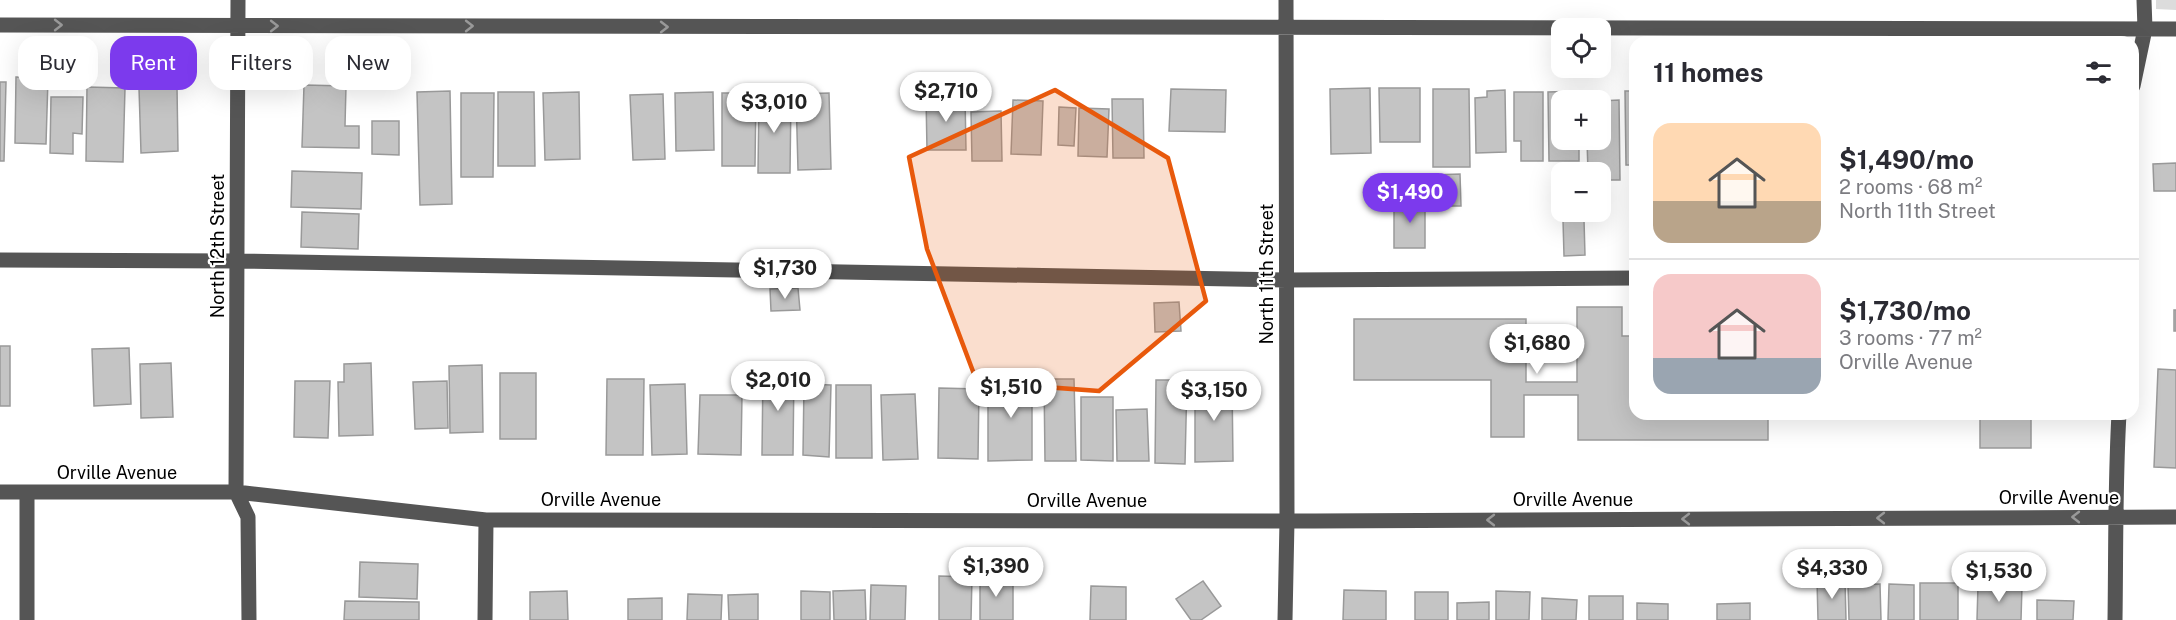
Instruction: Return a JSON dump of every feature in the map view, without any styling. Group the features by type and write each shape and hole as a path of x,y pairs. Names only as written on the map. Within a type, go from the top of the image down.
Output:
{"street":[{"name":"North 12th Street","path":"236,492 238,0"},
{"name":"North 11th Street","path":"1285,620 1287,521 1286,0"},
{"path":"2139,58 2145,29 2144,0"},
{"path":"0,25 2176,29"},
{"path":"0,260 237,261 1287,280 1629,278"},
{"path":"2115,620 2117,517 2115,476 2119,420"},
{"name":"Orville Avenue","path":"0,492 236,492 486,520 1287,521 2176,517"},
{"path":"27,492 27,620"},
{"path":"236,492 248,517 249,620"},
{"path":"485,620 486,520"}],"highlighted area":[{"path":"1055,90 1168,158 1206,301 1099,391 977,382 927,249 909,157"}],"shaded area":[{"path":"2156,0 2176,0 2176,10 2156,9"}],"building":[{"path":"16,77 18,77 18,90 48,90 46,144 15,143"},
{"path":"0,82 6,82 4,161 0,161"},
{"path":"313,85 325,86 325,90 346,90 345,126 359,126 359,148 302,147 304,90 313,90"},
{"path":"98,87 125,90 123,162 86,161 87,90 98,90"},
{"path":"1370,88 1371,153 1331,154 1330,89"},
{"path":"1379,88 1420,88 1420,142 1380,142"},
{"path":"1171,89 1226,90 1225,132 1169,131"},
{"path":"1433,89 1469,89 1470,167 1433,167"},
{"path":"139,90 177,90 178,151 141,153"},
{"path":"1505,90 1506,152 1476,153 1475,98 1487,97 1487,91"},
{"path":"450,91 452,204 420,205 417,92"},
{"path":"1625,91 1629,91 1629,165 1626,165"},
{"path":"498,92 534,92 535,166 498,166"},
{"path":"579,92 580,159 545,160 543,93"},
{"path":"713,92 714,150 676,151 675,93"},
{"path":"1514,92 1543,92 1543,161 1521,161 1521,141 1514,141"},
{"path":"1548,92 1551,92 1551,150 1579,150 1579,161 1549,161"},
{"path":"461,93 494,93 493,177 461,177"},
{"path":"722,93 756,93 755,166 722,166"},
{"path":"829,93 831,169 798,170 796,94"},
{"path":"663,94 665,159 633,160 630,95"},
{"path":"759,95 791,96 790,173 758,173"},
{"path":"926,96 965,96 966,150 927,150"},
{"path":"51,97 83,97 82,134 73,133 73,154 50,153"},
{"path":"1112,99 1143,99 1144,158 1113,158"},
{"path":"1013,100 1043,101 1041,155 1011,154"},
{"path":"1611,100 1619,100 1620,180 1611,180 1611,162 1588,162 1587,150 1611,150"},
{"path":"1059,107 1076,108 1074,146 1058,145"},
{"path":"1079,108 1109,109 1107,157 1078,156"},
{"path":"1001,111 1002,161 972,161 971,112"},
{"path":"372,121 399,121 399,155 372,154"},
{"path":"2176,163 2176,191 2154,191 2153,164"},
{"path":"292,171 362,173 361,209 291,207"},
{"path":"1460,174 1461,206 1432,206 1431,175"},
{"path":"1394,199 1425,199 1425,248 1394,248"},
{"path":"302,212 359,214 358,249 301,247"},
{"path":"1563,222 1584,222 1585,255 1564,256"},
{"path":"798,288 800,310 771,311 770,289"},
{"path":"1179,302 1181,331 1155,332 1154,303"},
{"path":"1577,307 1622,307 1622,336 1629,336 1629,420 1768,420 1768,440 1578,440 1578,395 1524,395 1524,437 1491,437 1491,380 1354,380 1354,319 1526,319 1526,382 1577,382"},
{"path":"2174,310 2176,310 2176,331 2174,331"},
{"path":"0,346 10,346 10,406 0,406"},
{"path":"129,348 131,404 94,406 92,349"},
{"path":"171,363 173,417 141,418 140,364"},
{"path":"371,363 373,435 339,436 338,382 344,382 344,364"},
{"path":"482,365 483,432 450,433 449,366"},
{"path":"763,369 794,370 793,455 762,455"},
{"path":"2158,369 2176,370 2176,468 2154,467"},
{"path":"500,373 536,373 536,439 500,439"},
{"path":"999,373 1032,373 1032,460 988,461 988,399 1000,399"},
{"path":"607,379 644,379 643,455 606,455"},
{"path":"1044,379 1074,379 1076,461 1045,461"},
{"path":"1156,380 1187,380 1185,464 1155,463"},
{"path":"295,381 330,381 328,438 294,437"},
{"path":"447,381 448,428 415,429 413,382"},
{"path":"1232,382 1233,461 1195,462 1195,383"},
{"path":"685,384 687,454 652,455 650,385"},
{"path":"804,384 831,385 829,457 803,455"},
{"path":"836,385 871,385 872,458 836,458"},
{"path":"939,388 979,389 978,459 938,458"},
{"path":"915,394 918,459 883,460 881,395"},
{"path":"700,395 742,395 741,455 698,454"},
{"path":"1081,397 1113,397 1113,461 1081,460"},
{"path":"1147,409 1149,461 1117,461 1116,410"},
{"path":"1980,420 2031,420 2031,448 1980,448"},
{"path":"360,562 418,564 417,599 359,597"},
{"path":"939,576 972,577 971,620 939,620"},
{"path":"980,577 1013,577 1013,620 980,620"},
{"path":"1817,580 1845,580 1846,620 1818,620"},
{"path":"1203,581 1221,606 1201,620 1191,620 1176,599"},
{"path":"1920,583 1958,583 1958,620 1920,620"},
{"path":"1880,584 1881,620 1849,620 1848,585"},
{"path":"1889,584 1914,585 1914,620 1888,620"},
{"path":"871,585 906,586 905,620 870,620"},
{"path":"1978,585 2022,586 2021,620 1977,620"},
{"path":"1091,586 1126,587 1126,620 1090,620"},
{"path":"865,590 866,620 834,620 833,591"},
{"path":"1344,590 1386,591 1386,620 1343,620"},
{"path":"567,591 568,620 530,620 530,592"},
{"path":"801,591 830,592 830,620 801,620"},
{"path":"1496,591 1530,592 1529,620 1496,620"},
{"path":"1415,592 1448,592 1448,620 1415,620"},
{"path":"688,594 722,595 721,620 687,620"},
{"path":"758,594 758,620 729,620 728,595"},
{"path":"1589,596 1623,596 1623,620 1589,620"},
{"path":"662,598 662,620 628,620 628,599"},
{"path":"1542,598 1577,600 1576,620 1542,620"},
{"path":"2037,600 2074,601 2073,620 2037,620"},
{"path":"345,601 419,602 419,620 344,620"},
{"path":"1489,602 1489,620 1457,620 1457,603"},
{"path":"1637,603 1668,604 1668,620 1637,620"},
{"path":"1750,603 1750,620 1717,620 1717,604"}]}
